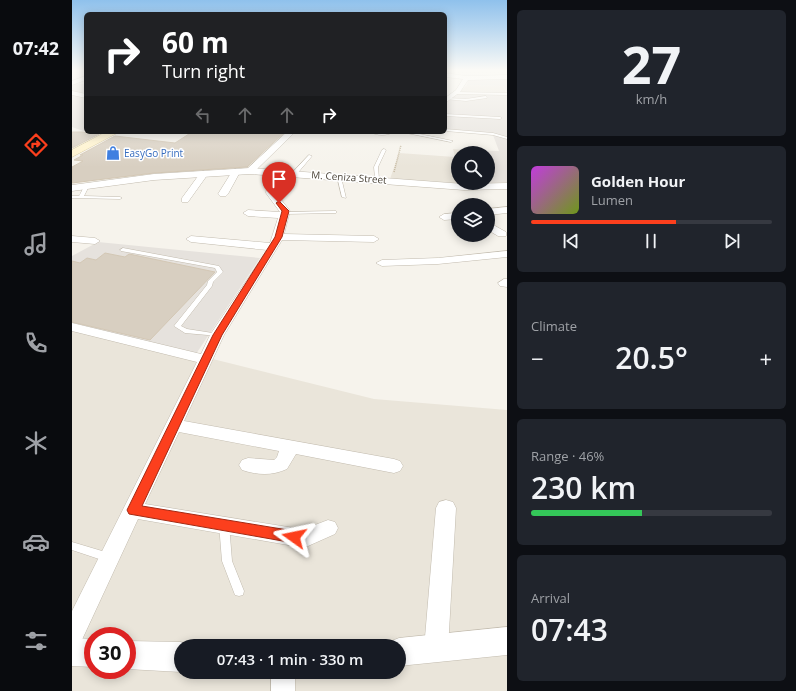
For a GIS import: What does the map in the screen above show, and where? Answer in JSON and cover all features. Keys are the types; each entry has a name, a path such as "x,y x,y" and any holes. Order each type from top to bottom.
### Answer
{"main road":[{"path":"72,154 110,134"}],"street":[{"path":"250,171 289,134"},
{"name":"M. Ceniza Street","path":"72,188 154,177 250,171 464,186 507,186"},
{"path":"222,194 236,172"},
{"path":"273,172 271,193 285,214"},
{"path":"185,200 204,174"},
{"path":"495,211 507,210"},
{"path":"248,213 285,214"},
{"path":"72,636 217,335 276,242 285,214"},
{"path":"444,217 451,216"},
{"path":"495,230 502,234"},
{"path":"72,239 95,242"},
{"path":"191,239 276,242 374,239"},
{"path":"382,264 438,261 507,254"},
{"path":"72,327 205,359"},
{"path":"174,425 394,466"},
{"path":"248,465 269,468 282,464 288,457 288,446"},
{"path":"436,649 446,508"},
{"path":"134,510 294,537 308,536 328,528"},
{"path":"406,651 507,641"},
{"path":"72,652 84,653"},
{"path":"136,655 174,657"},
{"path":"283,679 283,691"}],"lane":[{"path":"447,115 500,118"},
{"path":"447,130 493,134 507,138"},
{"path":"415,134 452,141"},
{"path":"377,179 376,167 384,150"},
{"path":"294,174 310,156"},
{"path":"339,177 344,197"},
{"path":"81,196 87,186"},
{"path":"72,197 120,198"},
{"path":"285,214 334,212"},
{"path":"123,250 217,267 220,272 210,282 210,285 178,326 185,331 217,335"},
{"path":"224,524 227,560 239,591"},
{"path":"72,546 110,557"}],"path":[{"path":"392,180 400,145"}],"shaded area":[{"path":"72,102 84,102 84,131 72,127"},
{"path":"447,102 507,102 507,182 495,183 495,151 499,151 493,135 447,131"},
{"path":"399,153 451,157 451,183 390,179"},
{"path":"98,242 260,258 196,354 72,323 72,256"},
{"path":"72,324 374,399 507,410 507,691 72,691"}],"building":[{"path":"72,132 99,134 72,148"},
{"path":"189,134 283,134 247,167 154,173 72,183 72,167 83,161 74,160 83,155 80,155 115,136 175,143"},
{"path":"105,253 125,257 129,254 215,272 150,340 72,322 72,261 80,263 87,258 96,260"}],"place":[{"name":"EasyGo Print","path":"113,153"}],"route":[{"path":"279,203 285,211 285,215 274,247 217,335 134,510 263,530 294,537"}]}
